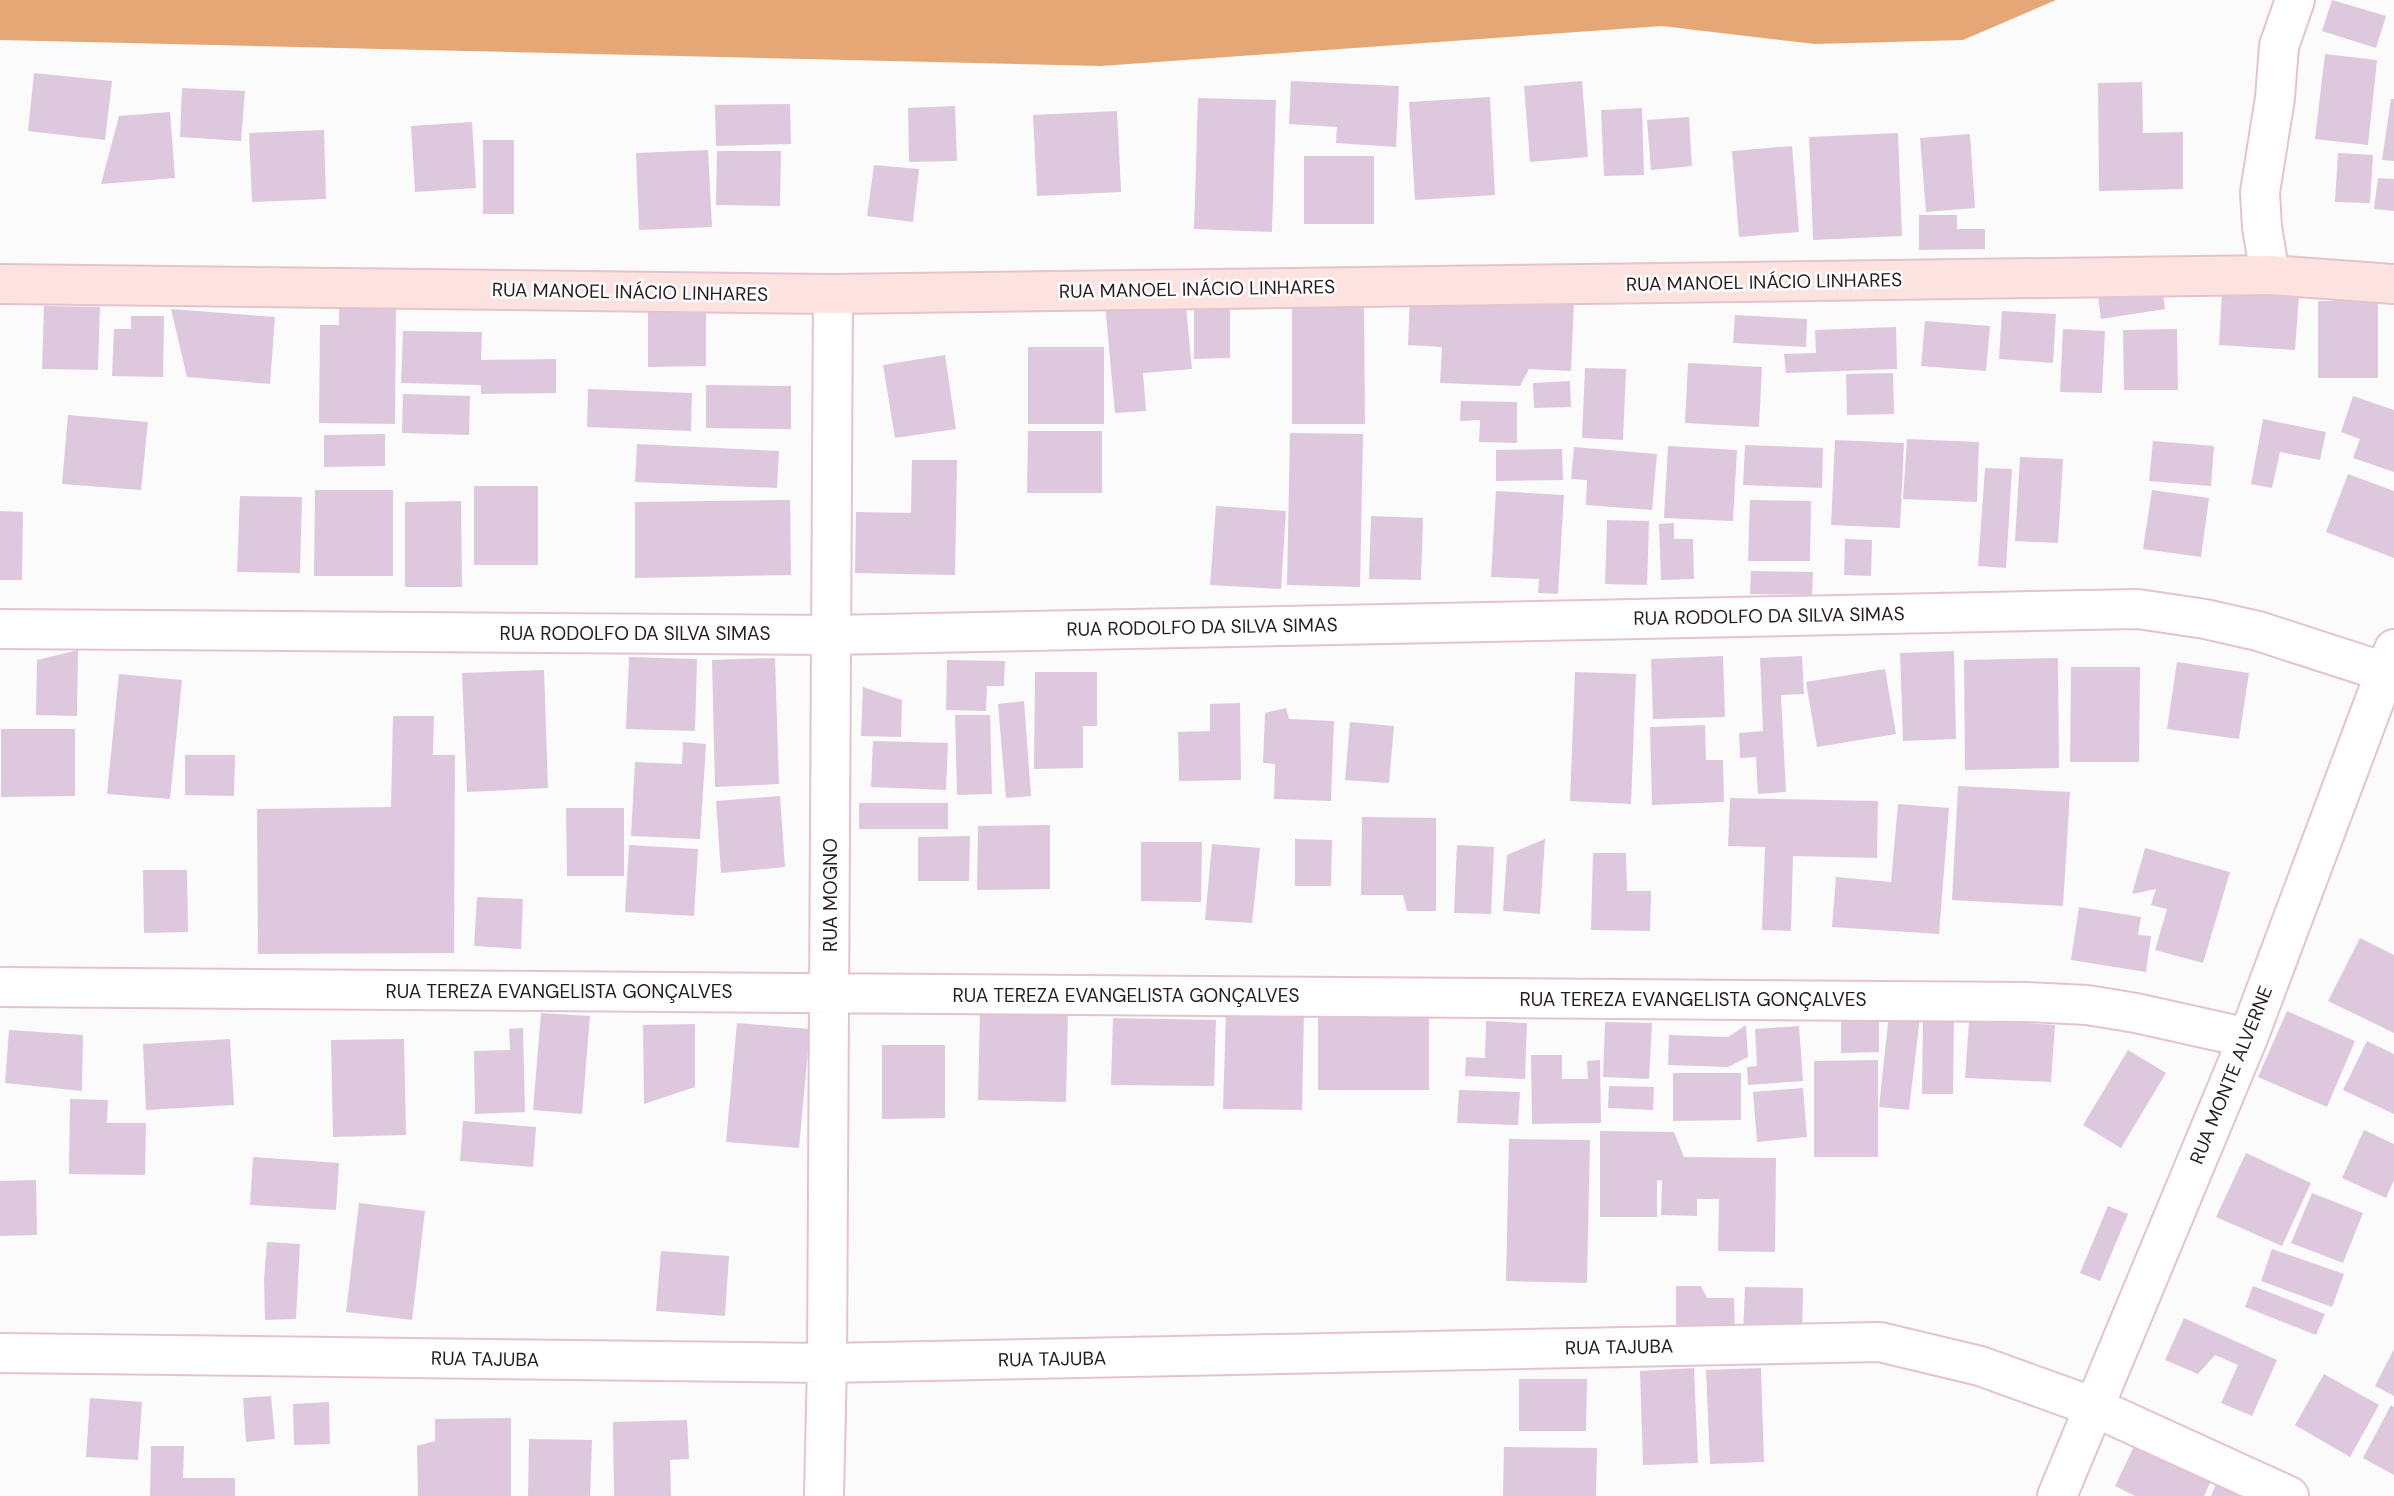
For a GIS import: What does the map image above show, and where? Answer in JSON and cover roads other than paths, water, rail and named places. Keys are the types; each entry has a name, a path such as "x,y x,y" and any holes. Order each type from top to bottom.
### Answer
{"main road":[{"name":"RUA MANOEL INÁCIO LINHARES","path":"0,284 833,294 2270,275 2394,284"}],"street":[{"path":"2270,275 2262,227 2260,192 2275,98 2279,46 2295,0"},
{"name":"RUA MOGNO","path":"824,1496 833,294"},
{"name":"RUA RODOLFO DA SILVA SIMAS","path":"0,629 831,635 2138,609 2204,619 2391,665"},
{"name":"RUA MONTE ALVERNE","path":"2057,1496 2248,1038 2391,665"},
{"name":"RUA TEREZA EVANGELISTA GONÇALVES","path":"0,987 2025,1002 2087,1005 2248,1038"},
{"name":"RUA TAJUBA","path":"0,1353 827,1363 1880,1342 1980,1366 2094,1407 2289,1496"}]}
